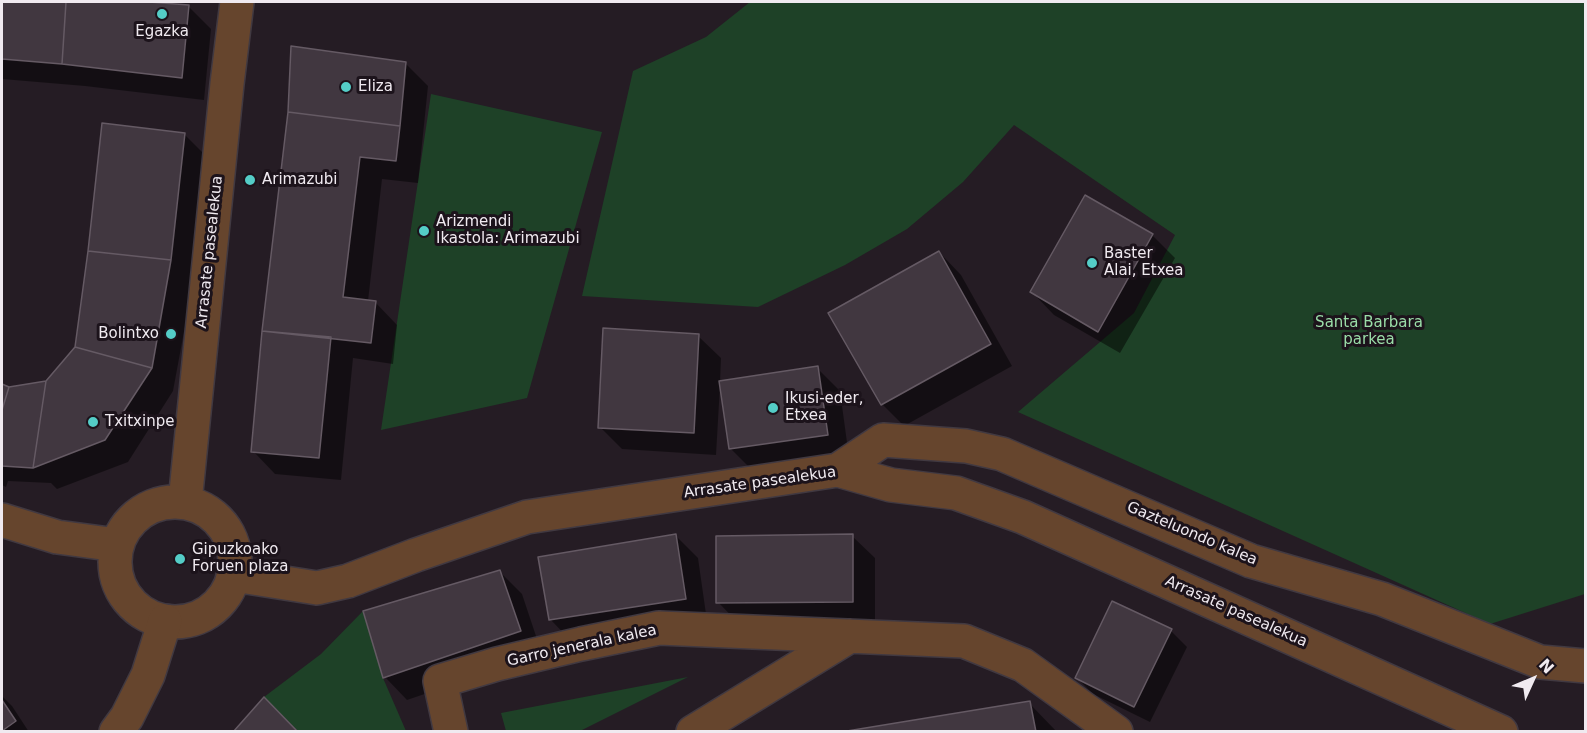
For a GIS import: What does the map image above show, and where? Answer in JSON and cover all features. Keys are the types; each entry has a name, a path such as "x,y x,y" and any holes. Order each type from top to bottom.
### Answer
{"street":[{"name":"Arrasate pasealekua","path":"185,502 237,2"},
{"name":"Gazteluondo kalea","path":"837,470 884,440 966,446 1002,454 1251,561 1382,599 1540,662 1586,666"},
{"name":"Arrasate pasealekua","path":"234,575 317,588 348,581 527,517 837,470 891,485 956,493 1023,517 1501,732"},
{"path":"167,502 185,502 204,508 219,521 230,537 235,556 234,575 227,592 216,606 201,616 183,621 165,621 150,616 135,606 124,594 115,562 117,545 124,530 136,516 150,507 167,502"},
{"path":"2,520 57,537 117,545"},
{"path":"116,732 127,717 148,675 165,621"},
{"name":"Garro jenerala kalea","path":"451,732 440,681 497,664 659,628 964,641 1023,665 1116,732"},
{"path":"693,732 850,636"}],"green space":[{"name":"Santa Barbara parkea","path":"750,2 1585,2 1585,594 1490,624 1018,412 1134,313 1175,235 1014,125 963,182 907,229 845,265 758,307 582,296 633,71 706,37"},
{"path":"431,94 602,132 527,398 381,430"},
{"path":"363,611 383,678 406,731 298,731 264,697 321,654"},
{"path":"688,677 580,731 506,731 501,713"}],"building":[{"path":"2,2 66,2 62,64 2,59"},
{"path":"66,2 149,2 189,5 182,78 62,64"},
{"name":"Eliza","path":"291,46 406,62 400,126 288,112"},
{"path":"288,112 400,126 396,161 360,157 343,297 376,301 371,343 262,331"},
{"path":"102,123 185,133 171,260 88,251"},
{"name":"Baster Alai, Etxea","path":"1085,195 1153,234 1098,332 1030,292"},
{"path":"88,251 171,260 152,368 75,347"},
{"path":"939,251 991,344 881,405 828,313"},
{"path":"603,328 699,334 694,433 598,428"},
{"path":"262,331 331,337 319,458 251,452"},
{"path":"75,347 152,368 105,440 33,468 46,381"},
{"name":"Ikusi-eder, Etxea","path":"818,366 828,435 729,449 719,381"},
{"path":"46,381 33,468 2,466 2,410 9,387"},
{"path":"2,384 9,387 2,410"},
{"path":"676,534 686,599 549,620 538,557"},
{"path":"853,534 853,602 716,603 716,536"},
{"path":"500,570 521,631 383,678 363,611"},
{"path":"1112,601 1172,629 1134,707 1075,678"},
{"path":"264,697 298,732 233,732"},
{"path":"2,700 16,721 2,731"},
{"path":"1030,701 1036,732 841,732"}],"place":[{"name":"Egazka","path":"162,14"},
{"name":"Eliza","path":"346,87"},
{"name":"Arimazubi","path":"250,180"},
{"name":"Arizmendi Ikastola: Arimazubi","path":"424,231"},
{"name":"Baster Alai, Etxea","path":"1092,263"},
{"name":"Bolintxo","path":"171,334"},
{"name":"Ikusi-eder, Etxea","path":"773,408"},
{"name":"Txitxinpe","path":"93,422"},
{"name":"Gipuzkoako Foruen plaza","path":"180,559"}]}
